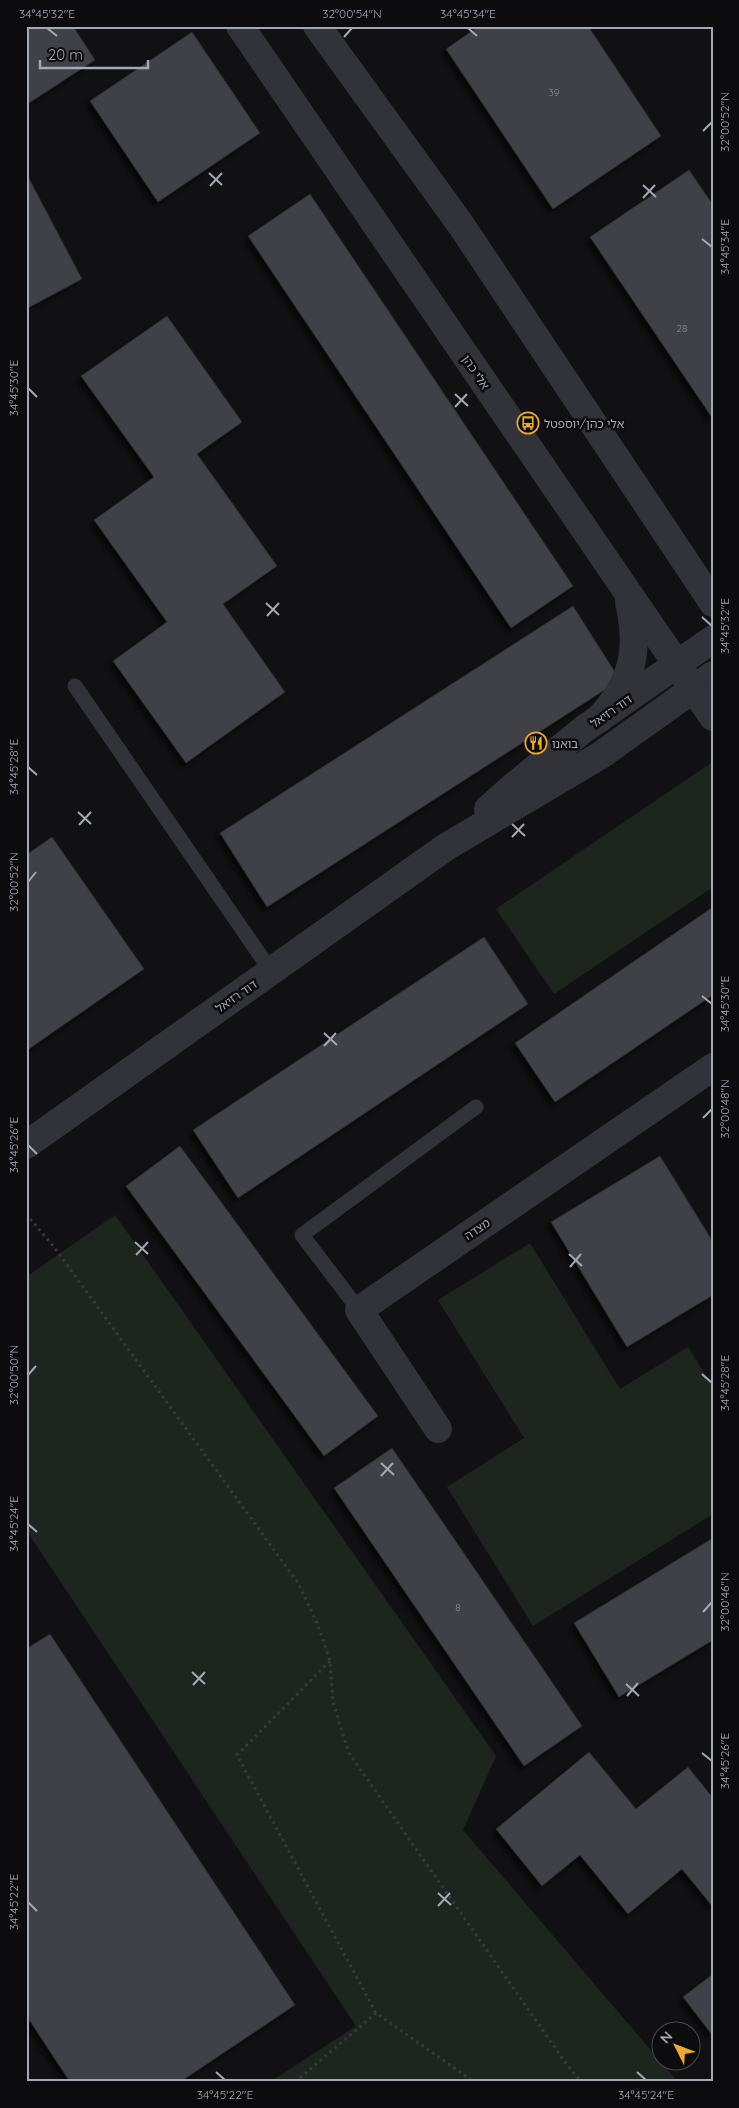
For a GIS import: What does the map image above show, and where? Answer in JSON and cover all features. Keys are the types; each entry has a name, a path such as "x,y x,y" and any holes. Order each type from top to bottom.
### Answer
{"street":[{"name":"אלי כהן","path":"240,26 676,665 703,682 713,717"},
{"path":"317,26 461,224 713,603"},
{"path":"599,719 612,705 622,688 633,656 634,627 627,593"},
{"name":"דוד רזיאל","path":"446,847 515,785 599,719 713,639"},
{"name":"דוד רזיאל","path":"26,1145 446,847 601,755 703,682"},
{"name":"מצדה","path":"360,1310 713,1067"},
{"path":"360,1310 438,1429"}],"lane":[{"path":"75,686 271,971"},
{"path":"360,1310 302,1235 476,1107"}],"path":[{"path":"26,1214 54,1247 298,1582 318,1623 330,1660 333,1702 349,1753 567,2065 582,2082"},
{"path":"330,1660 237,1755 376,2013 474,2082"},
{"path":"295,2082 376,2013"}],"shaded area":[{"path":"711,763 713,765 713,887 554,994 496,909"},
{"path":"115,1215 496,1756 463,1830 652,2052 652,2070 668,2070 678,2082 270,2082 356,2026 26,1530 26,1277"},
{"path":"530,1243 620,1389 688,1347 713,1387 713,1514 533,1626 447,1487 524,1438 438,1300"}],"building":[{"path":"26,26 73,26 95,60 26,105"},
{"path":"479,26 588,26 661,136 553,209 446,49"},
{"path":"192,32 260,133 158,202 90,101"},
{"path":"689,170 713,205 713,419 590,237"},
{"path":"26,173 82,279 26,309"},
{"path":"310,194 573,586 511,628 248,236"},
{"path":"167,316 242,422 197,454 277,566 223,604 285,692 186,763 113,661 167,622 94,520 154,477 81,376"},
{"path":"573,606 620,680 267,907 220,833"},
{"path":"52,837 144,969 26,1051 26,855"},
{"path":"713,907 713,995 555,1102 515,1043"},
{"path":"484,937 528,1004 238,1198 193,1130"},
{"path":"180,1146 378,1416 324,1456 126,1186"},
{"path":"660,1156 713,1242 713,1295 627,1347 551,1222"},
{"path":"392,1448 582,1726 524,1766 334,1488"},
{"path":"713,1538 713,1640 619,1697 574,1623"},
{"path":"50,1634 295,2005 180,2082 70,2082 26,2015 26,1649"},
{"path":"589,1752 636,1809 688,1767 713,1798 713,1907 682,1869 628,1914 580,1855 542,1886 496,1829"},
{"path":"713,1974 713,2036 702,2020 683,1997"}],"place":[{"name":"אלי כהן/יוספטל","path":"528,423"},
{"name":"בואנו","path":"536,743"}]}
